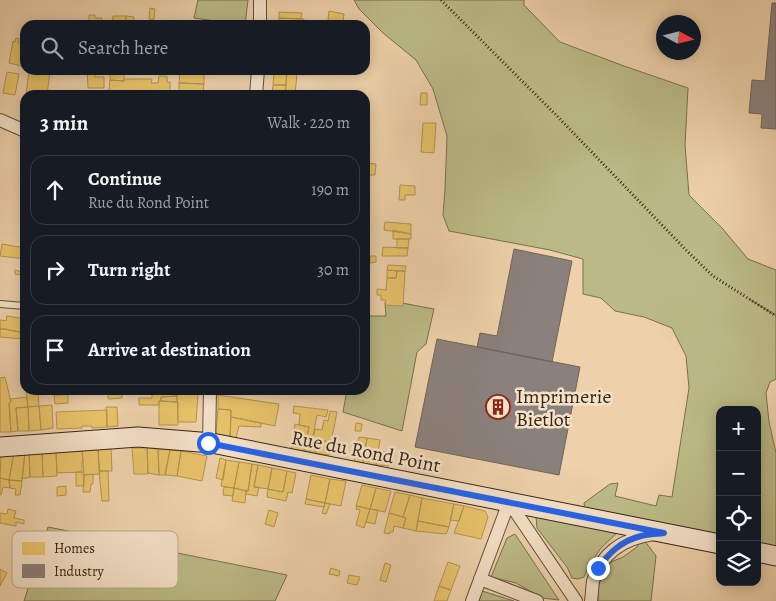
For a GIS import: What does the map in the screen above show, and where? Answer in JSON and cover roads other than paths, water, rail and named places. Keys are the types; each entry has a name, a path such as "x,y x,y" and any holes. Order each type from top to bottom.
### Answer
{"street":[{"path":"260,0 260,20"},
{"path":"256,90 258,75"},
{"path":"0,120 20,129"},
{"path":"208,443 210,395"},
{"name":"Rue du Rond Point","path":"0,447 138,437 208,443 716,543"},
{"path":"472,601 509,502"},
{"path":"509,502 576,601"},
{"path":"591,601 593,584 598,568 608,554 623,542 641,536 664,533"},
{"path":"761,553 776,556"},
{"path":"480,579 537,601"}],"lane":[{"path":"0,304 20,306"}],"place":[{"name":"Imprimerie Bietlot","path":"498,407"}]}
